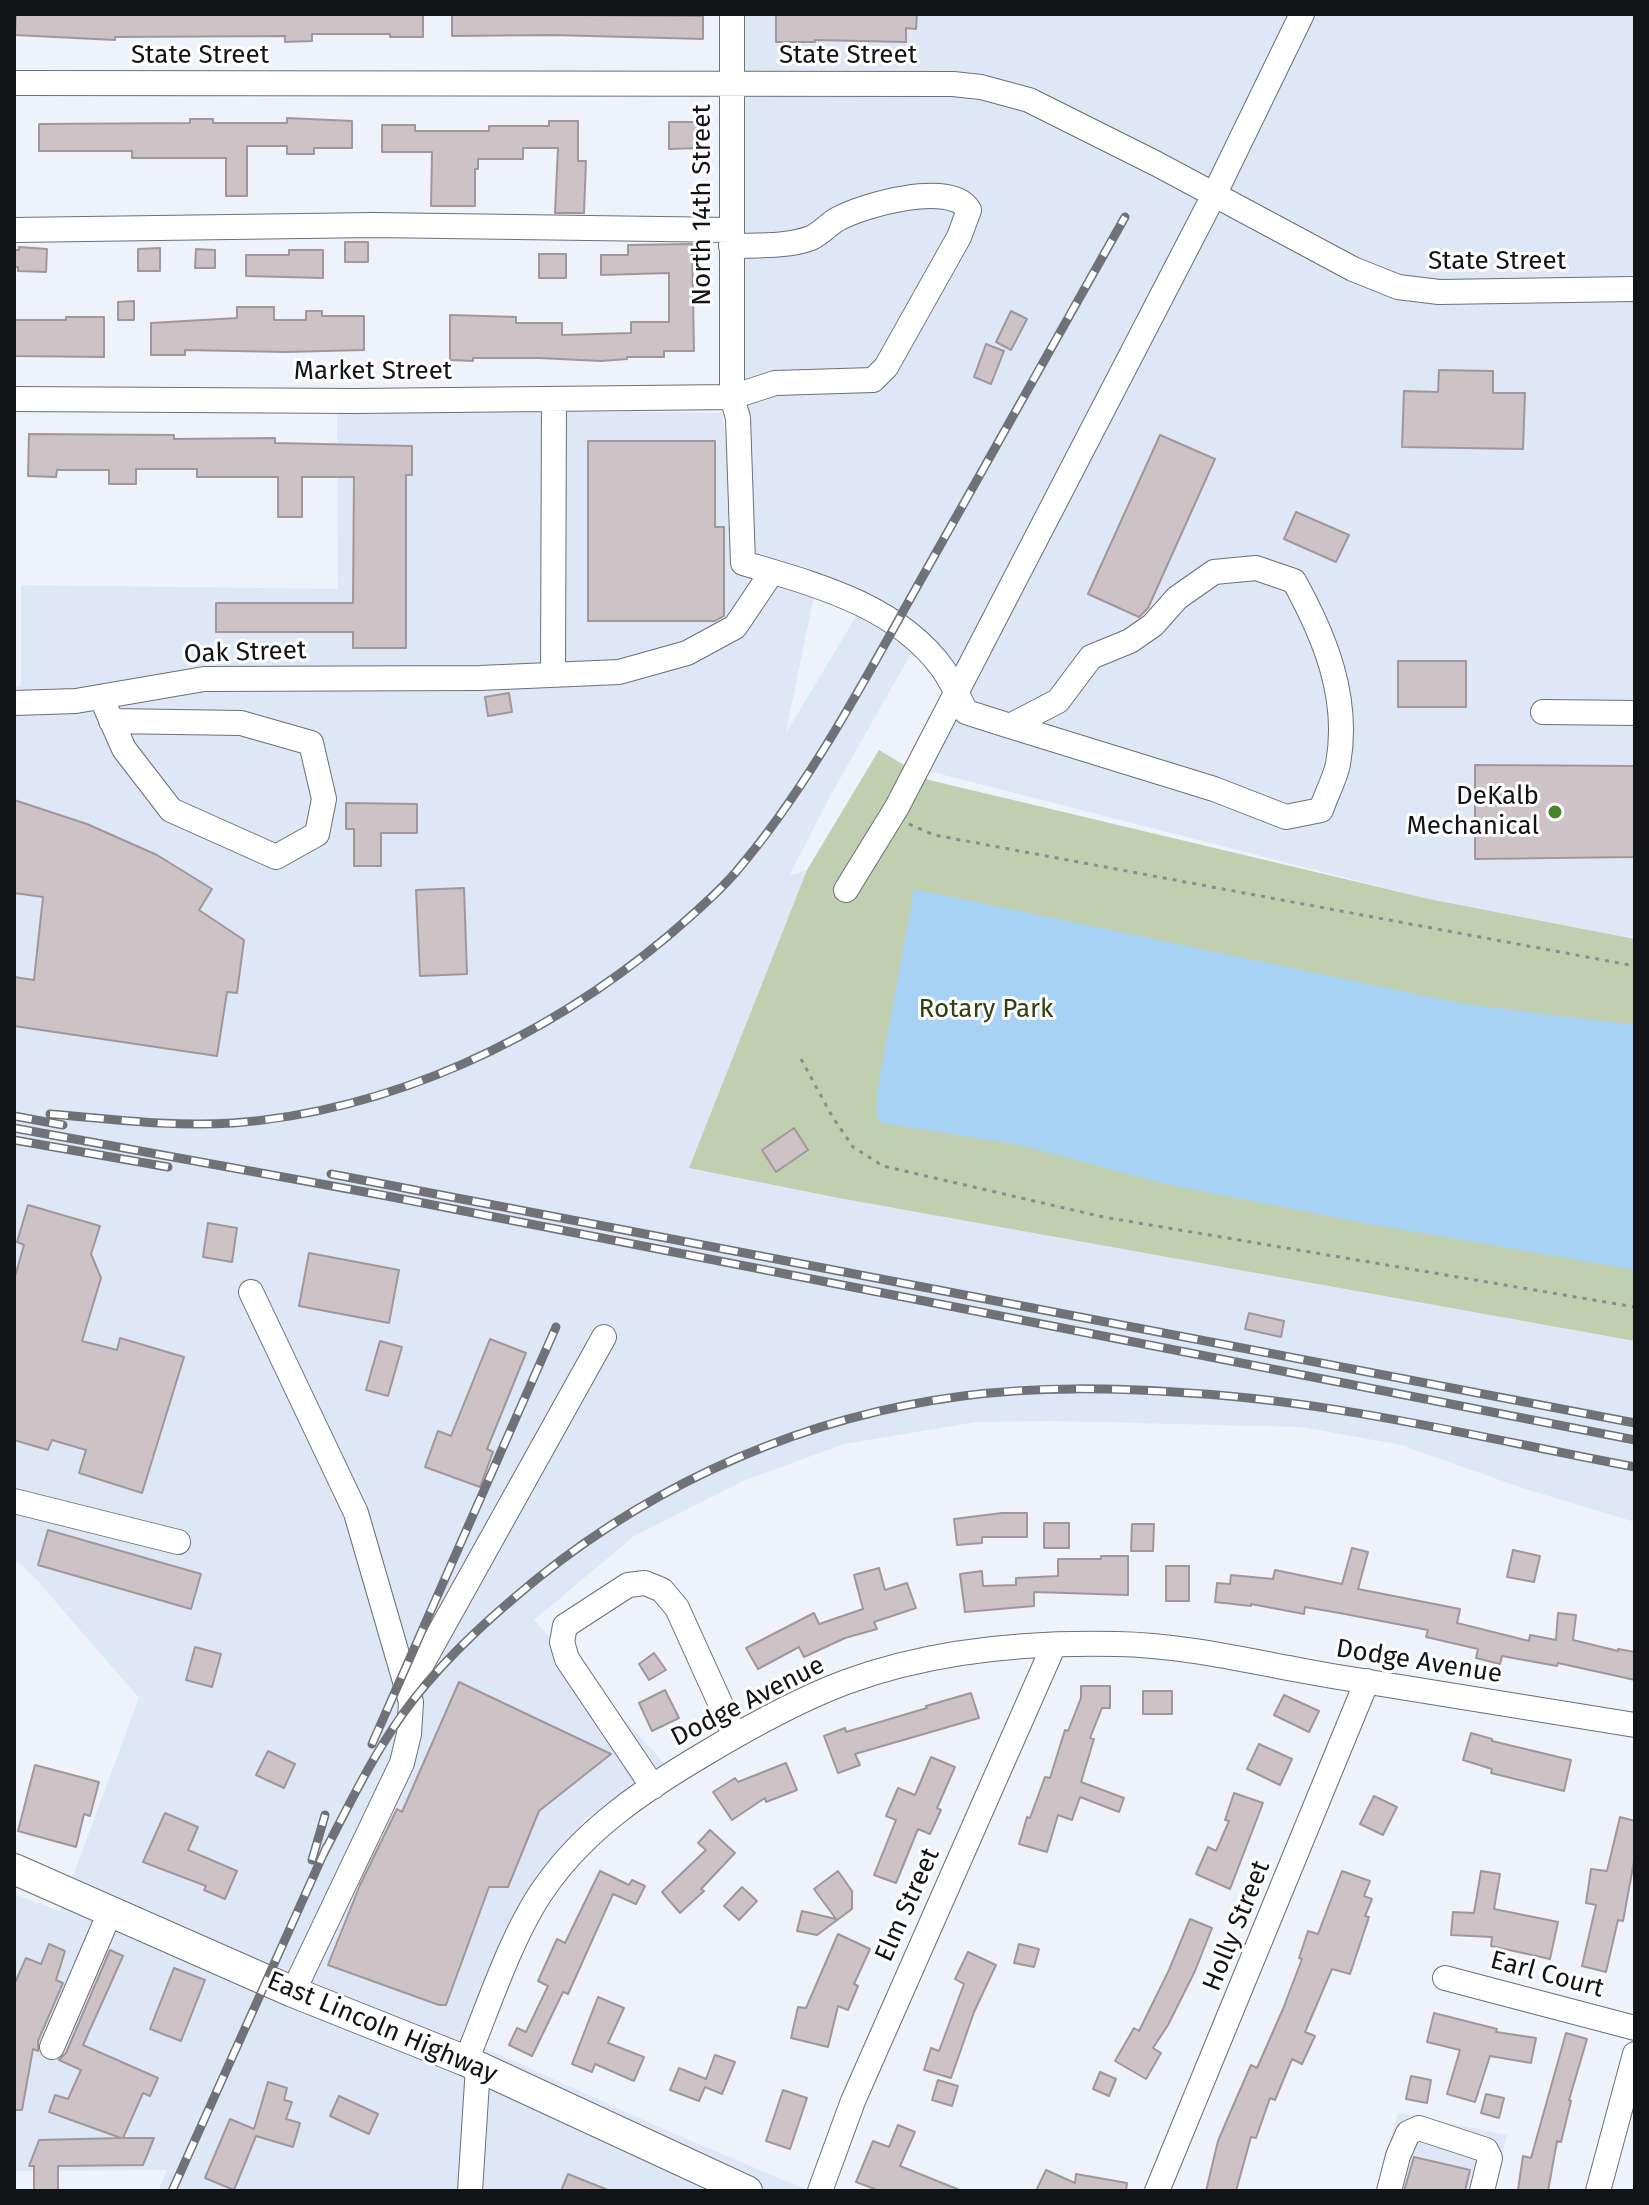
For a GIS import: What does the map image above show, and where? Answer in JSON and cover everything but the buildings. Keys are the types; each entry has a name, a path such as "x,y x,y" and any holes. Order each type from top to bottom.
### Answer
{"main road":[{"name":"East Lincoln Highway","path":"14,1869 293,1992 472,2064 747,2191"}],"street":[{"name":"North 14th Street","path":"732,14 732,397 738,418 743,563 772,572"},
{"path":"846,890 891,816 956,692 1214,195 1302,14"},
{"name":"State Street","path":"14,83 953,84 1009,93 1053,112 1353,269 1410,291 1635,289"},
{"name":"Market Street","path":"14,399 356,401 732,397 775,383 873,380 886,367 959,237 969,210 965,203 943,195 879,202 838,219 812,237 775,244 731,238"},
{"path":"14,230 374,225 731,238"},
{"path":"553,675 554,399"},
{"path":"772,572 830,589 896,624 942,668 966,712 1010,726 1214,789 1286,817 1321,810 1338,765 1340,705 1330,659 1317,622 1294,581 1256,568 1214,572 1177,598 1153,625 1130,641 1091,657 1058,701 1010,726"},
{"name":"Oak Street","path":"14,703 76,701 204,679 480,678 619,672 687,653 735,627 772,572"},
{"path":"101,697 111,721 124,749 171,810 276,857 317,834 324,799 311,743 241,723 111,721"},
{"path":"1543,712 1635,713"},
{"path":"251,1292 356,1513 411,1702 409,1734 402,1763 293,1992"},
{"path":"408,1689 604,1337"},
{"path":"14,1501 178,1542"},
{"path":"653,1787 567,1659 562,1642 565,1626 628,1585 645,1583 662,1590 677,1608 735,1736"},
{"name":"Dodge Avenue","path":"470,2191 472,2064 529,1912 543,1889 580,1843 624,1806 735,1736 846,1682 901,1666 984,1650 1117,1644 1159,1647 1635,1725"},
{"name":"Elm Street","path":"820,2191 853,2101 1054,1645"},
{"name":"Holly Street","path":"1157,2191 1367,1681"},
{"path":"52,2047 111,1910"},
{"name":"Earl Court","path":"1445,1978 1635,2028"},
{"path":"1598,2191 1635,2054"},
{"path":"1389,2191 1408,2133 1419,2128 1486,2150 1490,2158 1482,2191"}],"path":[{"path":"891,816 934,835 1635,966"},
{"path":"801,1059 853,1147 883,1166 1103,1217 1635,1307"}],"shaded area":[{"path":"732,14 1635,14 1635,939 1429,899 917,768 956,692 917,643 789,876 807,870 689,1168 1635,1340 1635,1522 1522,1488 1401,1445 1302,1427 976,1422 844,1444 743,1481 634,1536 534,1620 666,1765 584,1820 524,1904 461,2037 809,2191 158,2191 167,2170 14,2171 14,1894 60,1911 139,1698 36,1579 14,1558 14,687 21,686 21,585 338,589 337,409 722,413 741,547","holes":["816,586 861,608 786,733"]},
{"path":"1398,2113 1507,2135 1493,2191 1376,2191"}],"green space":[{"name":"Rotary Park","path":"879,750 929,780 1429,899 1635,939 1635,1341 839,1198 689,1168 807,870"}],"water":[{"path":"914,889 1464,1004 1635,1025 1635,1270 1364,1223 1165,1184 1020,1145 881,1123 877,1115 877,1094"}],"railway":[{"path":"50,1114 210,1124 292,1116 351,1103 408,1085 519,1037 571,1007 668,936 735,873 811,770 1125,217"},
{"path":"14,1116 63,1125"},
{"path":"14,1128 387,1196 1635,1440"},
{"path":"14,1140 168,1167"},
{"path":"331,1174 1635,1423"},
{"path":"372,1744 556,1327"},
{"path":"323,1855 376,1755 414,1699 473,1635 538,1578 634,1511 685,1483 738,1458 848,1419 963,1396 1019,1391 1104,1389 1189,1393 1357,1413 1635,1467"},
{"path":"312,1860 325,1815"},
{"path":"172,2191 327,1846"}],"place":[{"name":"DeKalb Mechanical","path":"1555,812"}]}
